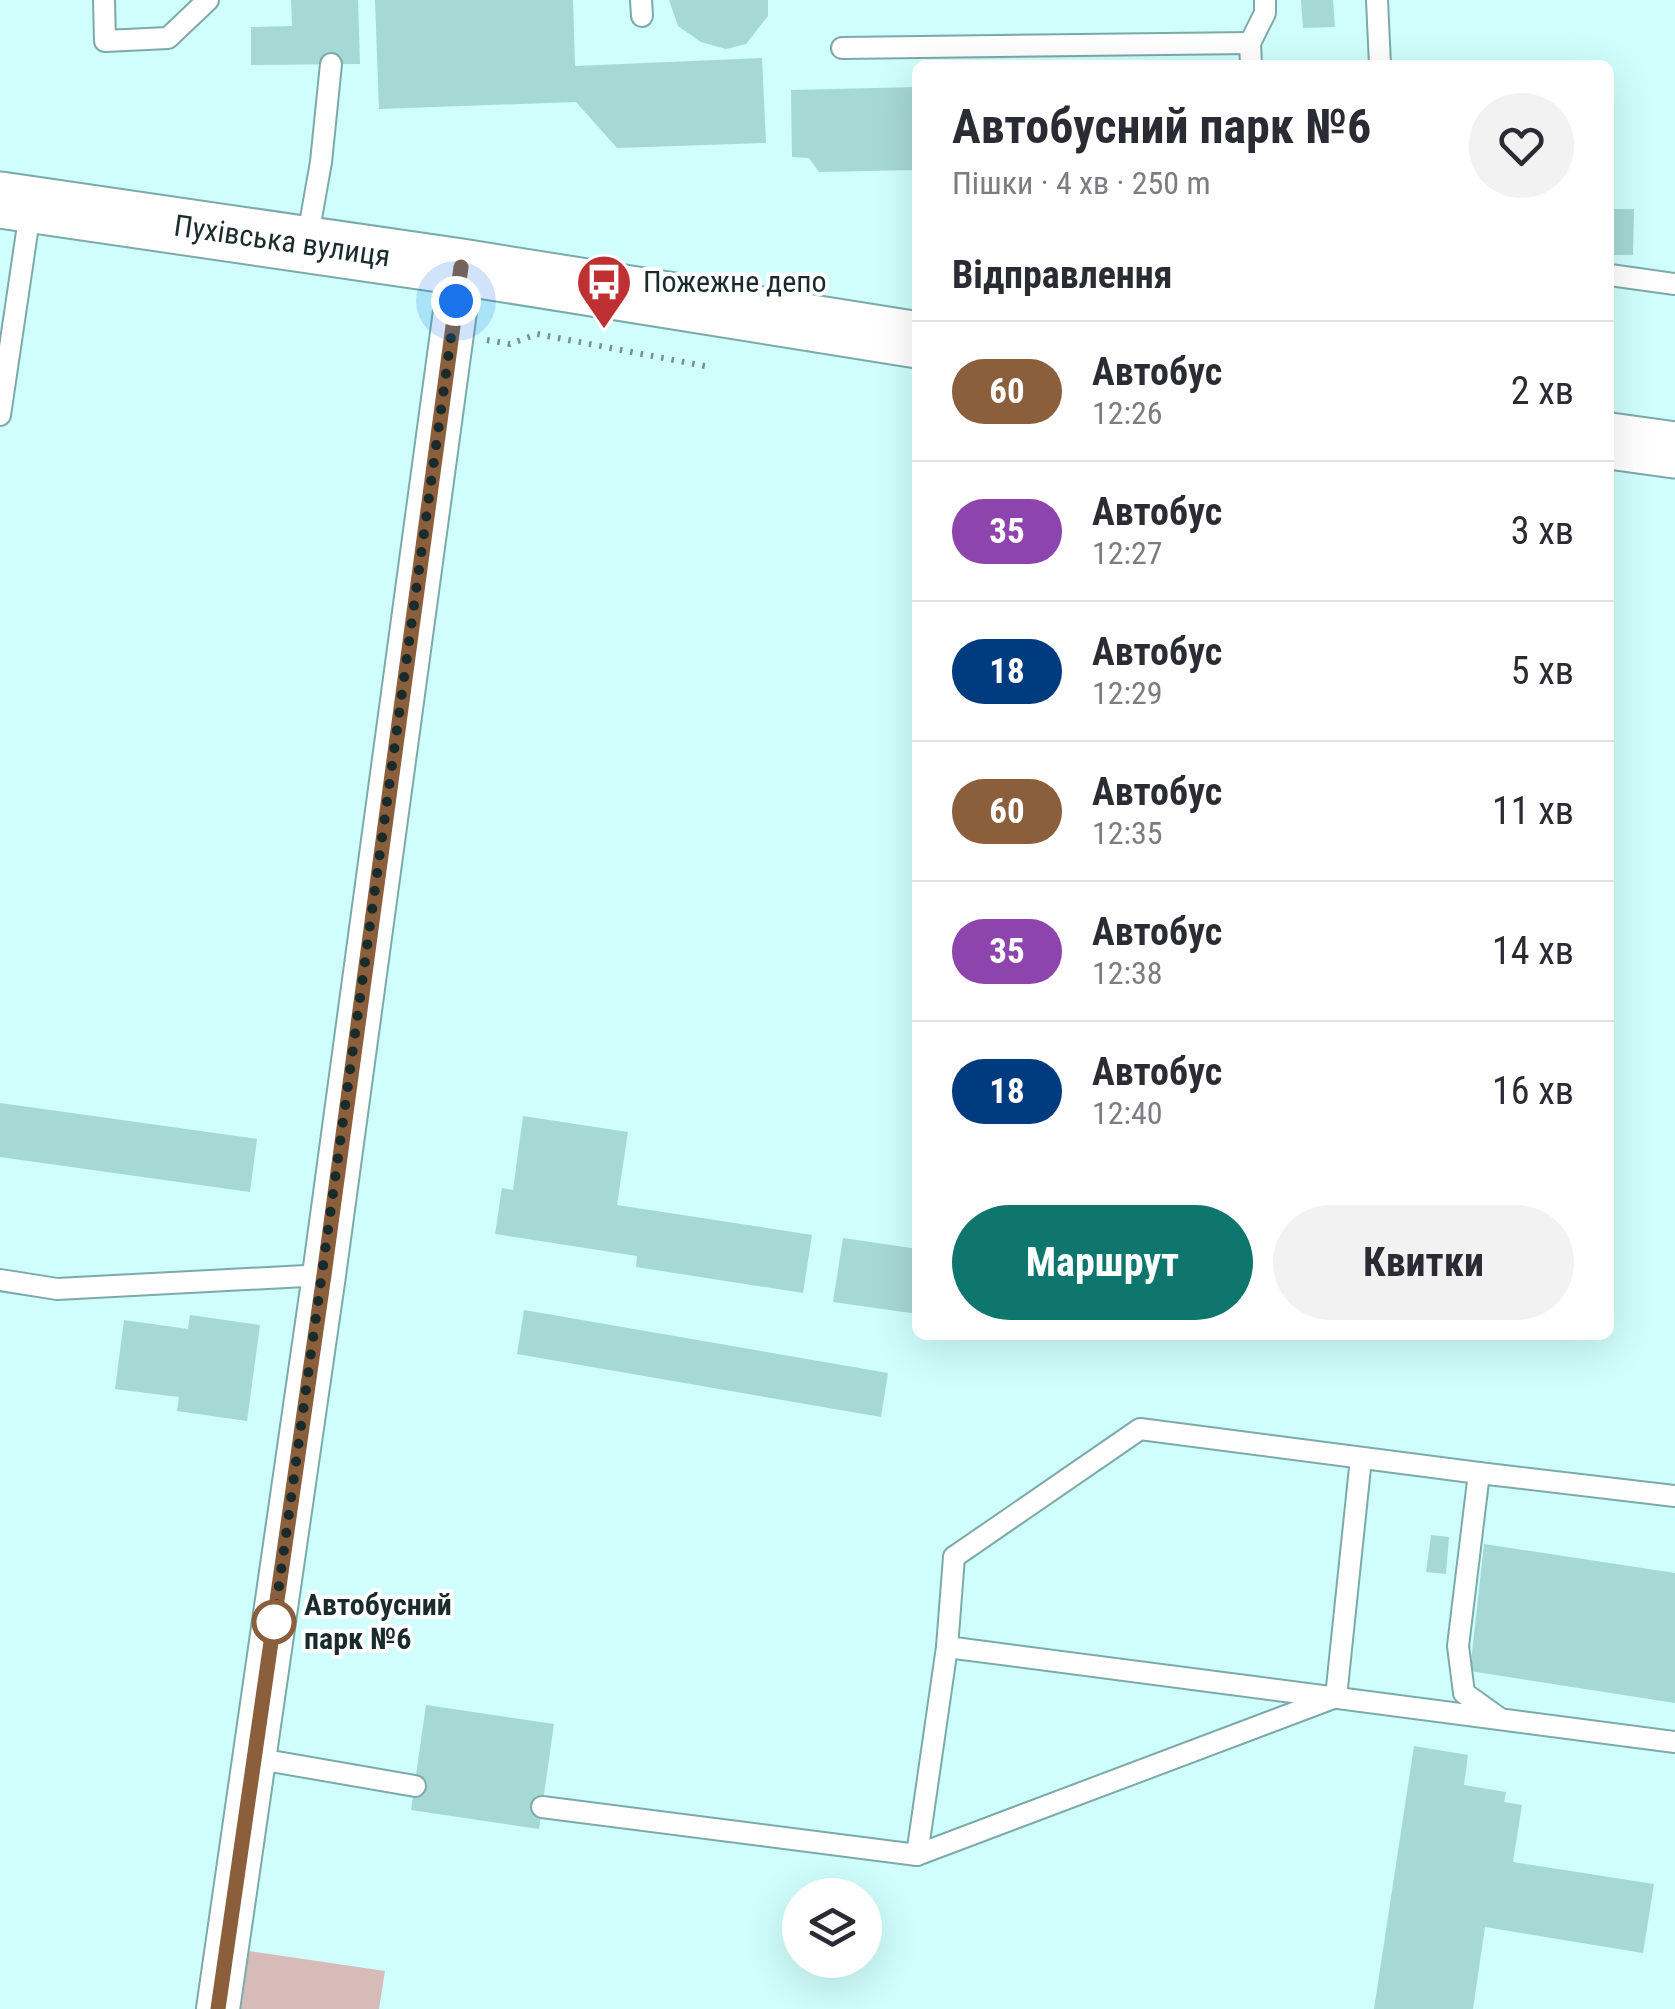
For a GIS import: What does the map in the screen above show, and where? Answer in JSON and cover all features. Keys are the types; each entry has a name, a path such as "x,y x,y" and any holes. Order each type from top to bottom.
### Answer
{"street":[{"name":"Пухівська вулиця","path":"15,202 461,267 912,339"},
{"path":"218,2009 324,1275 461,267"},
{"path":"1614,441 1675,450"}],"lane":[{"path":"104,0 106,41 168,38 208,0"},
{"path":"1251,60 1250,43 1266,13 1265,0"},
{"path":"1377,0 1380,60"},
{"path":"842,48 1250,43"},
{"path":"306,245 321,162 332,64"},
{"path":"0,415 15,202"},
{"path":"1614,276 1675,284"},
{"path":"0,1280 57,1289 324,1275"},
{"path":"918,1855 954,1557 1140,1429 1675,1496"},
{"path":"1336,1697 1360,1458"},
{"path":"1478,1473 1458,1646 1464,1692 1499,1718"},
{"path":"946,1647 1675,1742"},
{"path":"542,1807 918,1855 1336,1697"},
{"path":"254,1758 415,1786"}],"path":[{"path":"451,335 510,344 537,334 705,366"}],"shaded area":[{"path":"249,1951 385,1971 379,2009 241,2009"}],"building":[{"path":"291,0 358,0 360,64 251,65 251,27 292,26"},
{"path":"375,0 573,0 575,66 762,58 766,143 617,148 576,102 379,109"},
{"path":"669,0 768,0 768,16 746,44 726,49 701,42 678,26"},
{"path":"1301,0 1333,0 1335,27 1303,28"},
{"path":"912,87 912,170 819,172 809,158 792,157 791,90"},
{"path":"1614,209 1634,209 1633,255 1614,255"},
{"path":"0,1103 257,1139 250,1192 0,1157"},
{"path":"523,1116 628,1132 617,1205 812,1235 803,1293 636,1267 637,1256 495,1234 502,1188 513,1190"},
{"path":"843,1238 912,1248 912,1313 833,1302"},
{"path":"524,1310 888,1373 881,1417 517,1354"},
{"path":"190,1315 260,1325 247,1421 177,1411 179,1397 115,1389 124,1320 188,1329"},
{"path":"1431,1535 1449,1537 1446,1574 1426,1572"},
{"path":"1484,1544 1675,1573 1675,1703 1470,1671"},
{"path":"426,1705 554,1724 539,1829 411,1810"},
{"path":"1414,1746 1468,1755 1464,1785 1506,1792 1504,1802 1522,1805 1513,1862 1654,1884 1643,1953 1485,1927 1473,2009 1374,2009"}],"bus line":[{"name":"60","path":"218,2009 324,1275 461,267"}],"place":[{"name":"Пожежне депо","path":"604,331"},
{"name":"Автобусний парк №6","path":"274,1622"}],"route":[{"path":"274,1622 456,301"}]}
